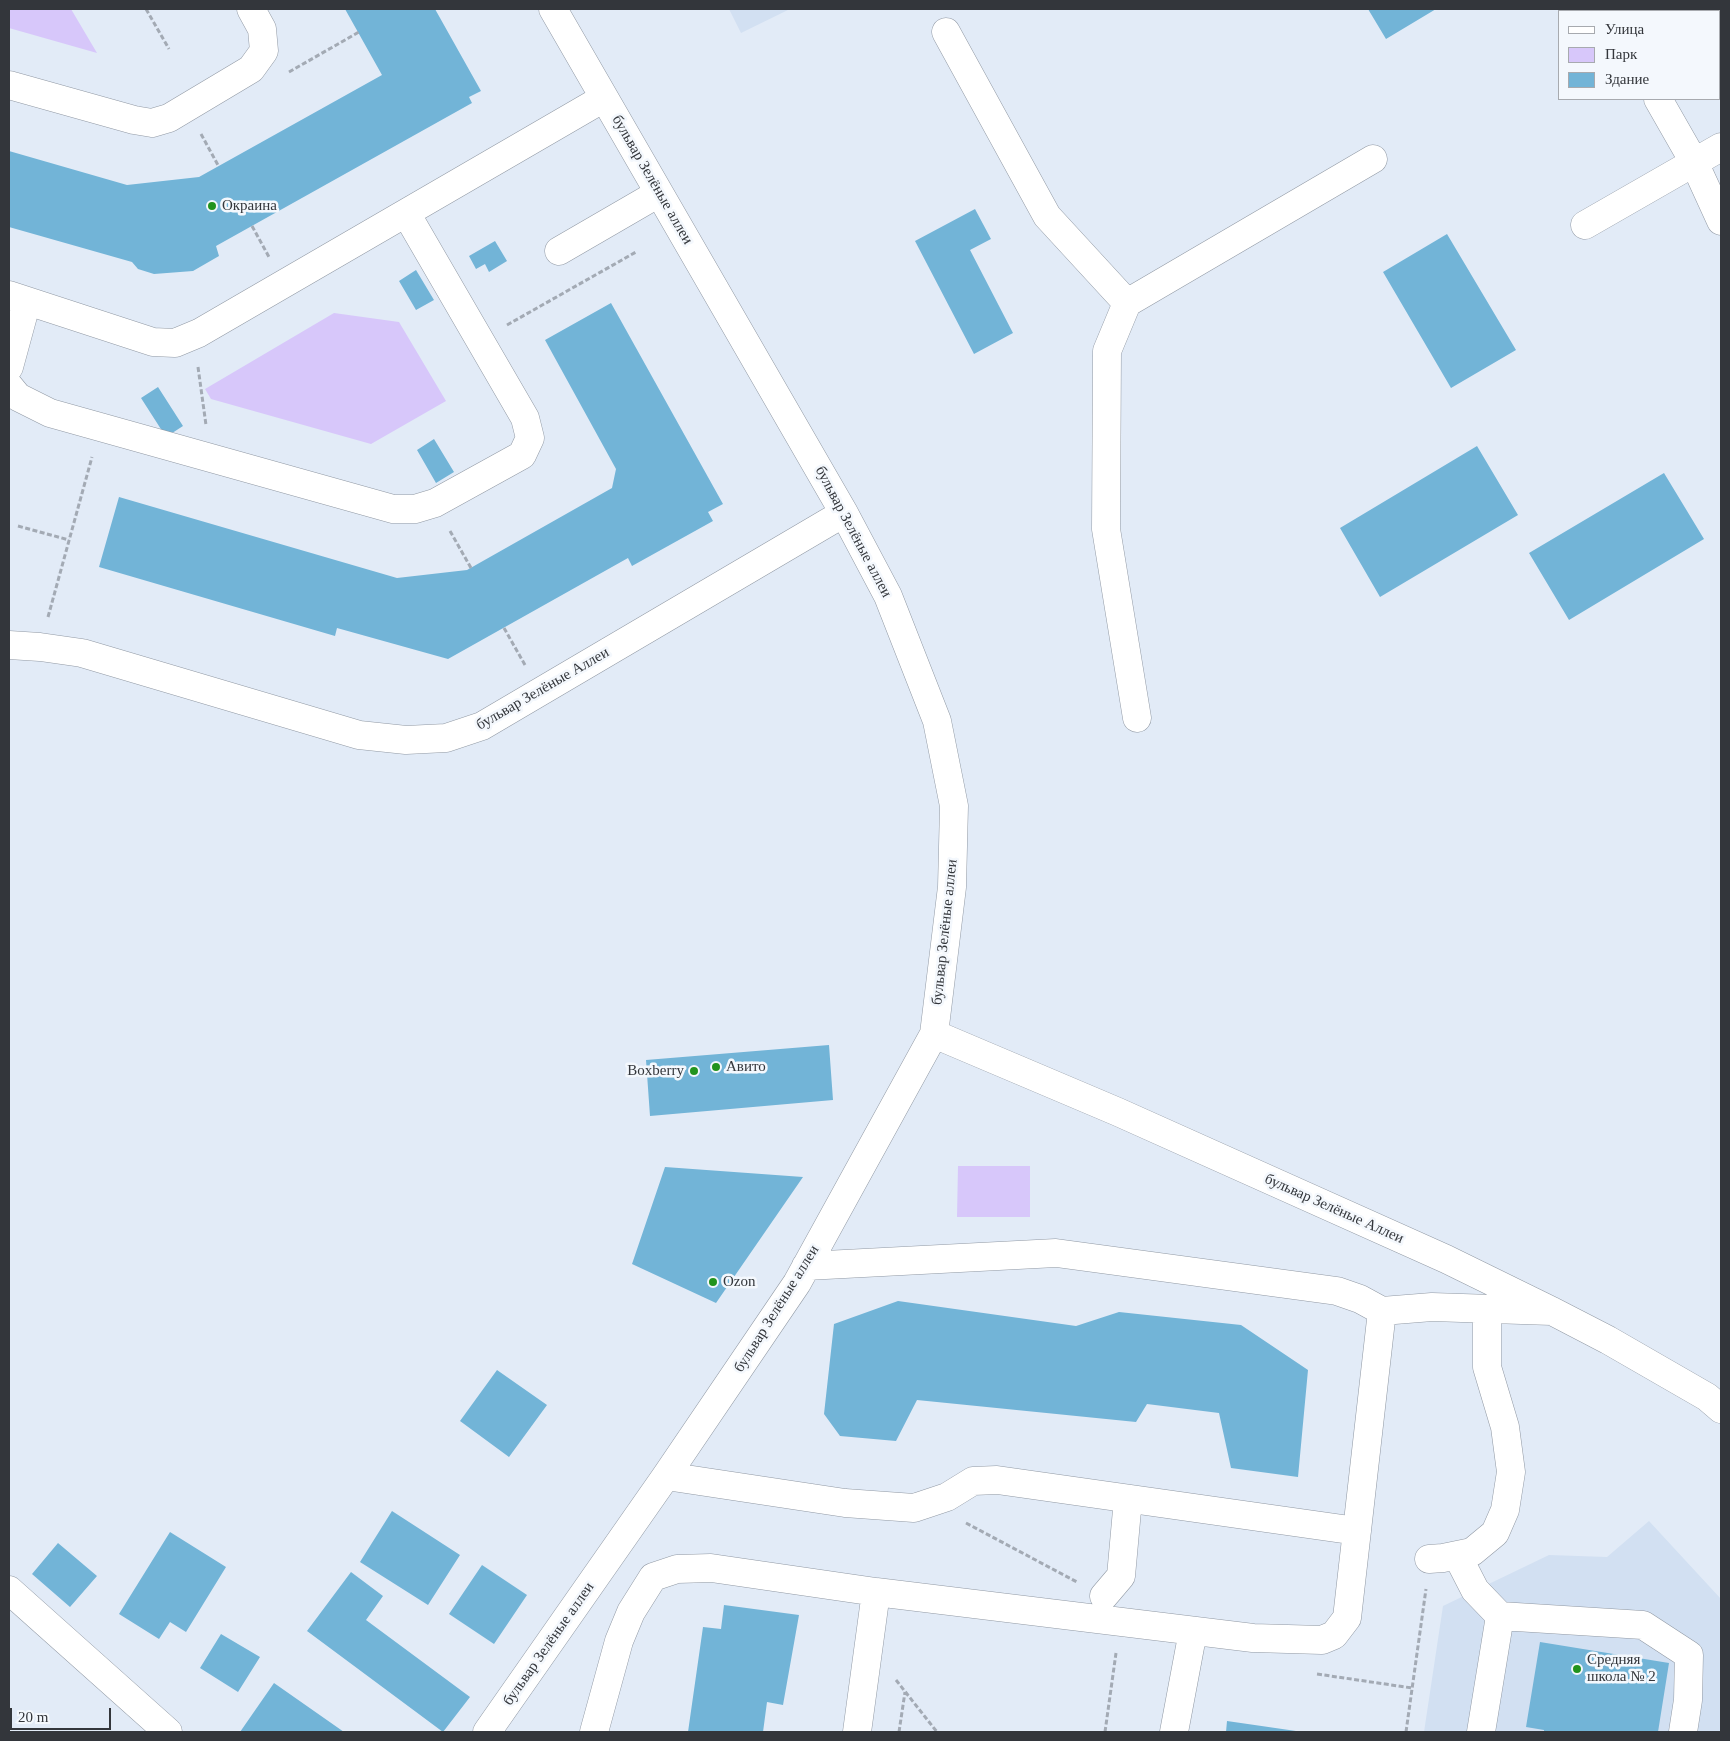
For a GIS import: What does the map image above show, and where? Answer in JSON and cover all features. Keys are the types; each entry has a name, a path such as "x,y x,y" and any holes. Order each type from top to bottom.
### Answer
{"street":[{"path":"9,85 134,120 152,123 169,118 251,69 264,52 262,29 252,9"},
{"name":"бульвар Зелёные аллеи","path":"488,1732 666,1476 797,1283 934,1034 952,887 954,806 937,721 888,596 844,513 553,9"},
{"path":"946,32 1047,216 1127,303"},
{"path":"9,368 18,298 153,342 175,343 194,335 604,98"},
{"path":"1659,100 1694,162 1721,221"},
{"path":"1585,225 1721,147"},
{"path":"1137,718 1106,528 1107,351 1127,303 1373,159"},
{"path":"559,251 660,193"},
{"path":"9,386 18,396 50,413 393,509 415,509 434,503 522,455 530,438 525,418 406,213"},
{"name":"бульвар Зелёные Аллеи","path":"9,644 82,653 359,735 406,740 446,738 482,726 844,513"},
{"name":"бульвар Зелёные Аллеи","path":"934,1034 1136,1120 1446,1259 1552,1310 1707,1397 1721,1409"},
{"path":"806,1266 1056,1252 1337,1290 1382,1310 1432,1307 1552,1310"},
{"path":"1429,1559 1472,1552 1495,1532 1505,1510 1511,1472 1505,1427 1487,1367 1487,1309"},
{"path":"594,1732 619,1641 631,1612 653,1577 677,1569 711,1568 876,1592 1253,1638 1311,1641 1322,1640 1334,1635 1347,1618 1382,1310"},
{"path":"666,1476 845,1503 914,1508 947,1497 973,1481 989,1481 1357,1531"},
{"path":"1104,1596 1121,1576 1128,1499"},
{"path":"1456,1555 1475,1590 1500,1616 1643,1625 1689,1655 1688,1700 1683,1732"},
{"path":"9,1590 168,1732"},
{"path":"857,1732 876,1592"},
{"path":"1481,1732 1500,1616"},
{"path":"1174,1732 1194,1631"}],"path":[{"path":"146,9 169,49"},
{"path":"480,341 636,252"},
{"path":"194,335 210,458"},
{"path":"40,647 100,427"},
{"path":"434,503 471,568"},
{"path":"18,526 69,540"},
{"path":"504,628 540,692"},
{"path":"929,1503 1104,1596"},
{"path":"1406,1732 1424,1610 1429,1559"},
{"path":"868,1661 886,1666 937,1732"},
{"path":"1310,1672 1412,1688"},
{"path":"899,1732 905,1691"}],"shaded area":[{"path":"729,9 790,9 741,33"},
{"name":"Средняя школа № 2","path":"1649,1521 1721,1599 1721,1732 1424,1732 1443,1606 1549,1555 1607,1557"}],"green space":[{"path":"9,9 71,9 97,53 9,28"},
{"path":"334,313 399,322 446,401 371,444 211,399 205,389"},
{"path":"958,1166 1030,1166 1030,1217 957,1217"}],"building":[{"path":"345,9 435,9 481,91 469,97 472,103 216,246 219,256 193,271 154,274 138,269 132,262 9,227 9,151 127,185 199,177 382,75"},
{"path":"1368,9 1436,9 1386,39"},
{"path":"1636,9 1708,10 1637,10"},
{"path":"1720,30 1721,32 1720,82"},
{"path":"975,209 991,239 970,250 1013,333 974,354 915,241"},
{"path":"1447,234 1516,350 1451,388 1383,272"},
{"path":"495,241 507,261 489,272 485,264 476,269 469,256"},
{"path":"416,270 434,300 416,310 399,281"},
{"path":"611,303 723,504 708,512 713,521 632,566 628,558 448,659 337,628 335,636 99,567 119,497 397,578 467,570 612,488 616,469 545,340"},
{"path":"158,387 183,426 166,437 141,398"},
{"path":"434,439 454,472 436,483 417,450"},
{"path":"1477,446 1518,515 1380,597 1340,528"},
{"path":"1664,473 1704,539 1569,620 1529,553"},
{"path":"829,1045 833,1100 650,1116 646,1060"},
{"path":"665,1167 803,1177 716,1303 632,1264"},
{"path":"898,1301 1076,1326 1119,1312 1241,1325 1308,1370 1298,1477 1231,1468 1219,1413 1147,1404 1136,1422 917,1400 896,1441 840,1436 824,1414 834,1324"},
{"path":"497,1370 547,1405 509,1457 460,1421"},
{"path":"392,1511 460,1555 428,1605 360,1562"},
{"path":"170,1532 226,1567 186,1632 170,1622 159,1639 119,1614"},
{"path":"58,1543 97,1576 70,1607 32,1574"},
{"path":"482,1565 527,1595 494,1644 449,1614"},
{"path":"351,1572 383,1596 366,1620 470,1697 443,1732 307,1631"},
{"path":"724,1605 799,1615 783,1705 767,1702 763,1732 688,1732 703,1627 721,1629"},
{"path":"221,1634 260,1657 238,1692 200,1668"},
{"path":"1540,1642 1669,1663 1658,1732 1544,1732 1544,1730 1526,1727"},
{"path":"274,1683 344,1732 240,1732"},
{"path":"1227,1721 1296,1731 1296,1732 1226,1732"}],"place":[{"name":"Окраина","path":"212,206"},
{"name":"Авито","path":"716,1067"},
{"name":"Boxberry","path":"694,1071"},
{"name":"Ozon","path":"713,1282"},
{"name":"Средняя школа № 2","path":"1577,1669"}]}
